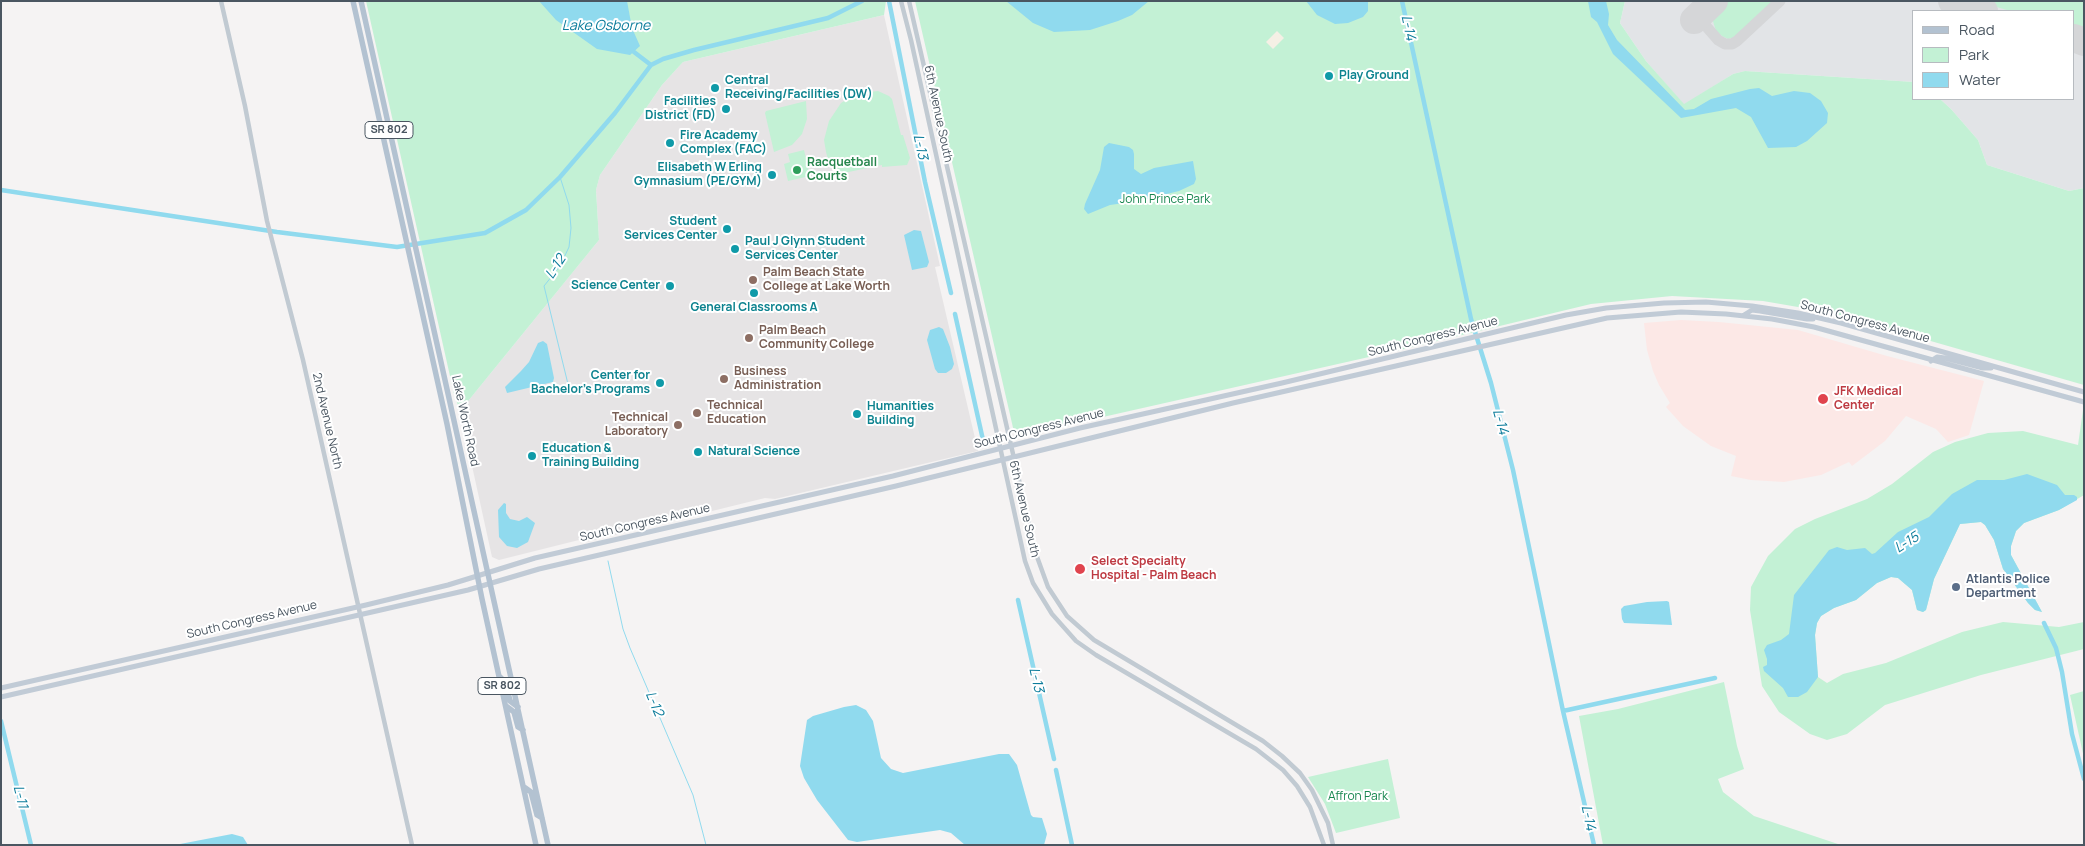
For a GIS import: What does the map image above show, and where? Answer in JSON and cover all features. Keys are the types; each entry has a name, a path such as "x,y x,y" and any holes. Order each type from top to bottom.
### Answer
{"main road":[{"name":"Lake Worth Road","path":"353,1 536,845"},
{"name":"Lake Worth Road","path":"361,1 548,845"},
{"path":"390,170 395,177 406,204"},
{"name":"South Congress Avenue","path":"1,688 358,607 536,558 812,495 1080,428 1249,391 1585,312 1625,306 1683,302 1752,306 1819,318 2084,392"},
{"path":"1744,315 1752,310 1807,319 1819,318"},
{"name":"South Congress Avenue","path":"1,697 226,646 1013,458 1233,403 1607,318 1681,312 1744,315 1814,327 2084,402"},
{"path":"1931,361 1937,357 1983,368 1997,368"},
{"path":"1233,403 1237,398 1249,391"},
{"path":"1217,407 1228,401 1231,395"},
{"path":"226,646 229,639 236,634"},
{"path":"200,652 211,640"},
{"path":"500,676 506,682 510,701 518,707"},
{"path":"506,706 514,712 518,727 523,730"},
{"path":"524,787 531,792 537,815 542,818"}],"street":[{"name":"2nd Avenue North","path":"222,1 267,221 303,360 412,845"},
{"name":"6th Avenue South","path":"901,1 1025,561 1036,588 1058,624 1076,641 1096,655 1267,756 1291,779 1310,807 1324,845"},
{"name":"6th Avenue South","path":"909,1 1038,565 1048,587 1067,616 1084,633 1103,647 1274,749 1300,773 1321,806 1334,845"}],"shaded area":[{"path":"1625,1 2084,1 2084,188 2069,191 1987,165 1978,140 1941,100 2075,100 2075,10 1912,10 1912,82 1745,71 1733,74 1684,105 1646,61 1620,23"},
{"name":"Palm Beach State College at Lake Worth","path":"884,15 940,266 935,267 978,451 775,499 765,498 586,542 579,540 499,560 492,557 460,411 599,240 596,190 600,175 662,85 683,62"},
{"name":"JFK Medical Center","path":"1681,320 1798,330 1887,356 1984,381 1969,435 1948,442 1936,429 1906,416 1885,441 1852,466 1849,462 1821,475 1784,482 1751,480 1731,476 1736,456 1711,446 1683,426 1666,407 1670,403 1653,371 1647,350 1644,323"}],"green space":[{"path":"366,1 886,1 884,15 683,62 662,85 600,175 596,190 599,240 460,411 454,394"},
{"name":"John Prince Park","path":"915,1 1625,1 1620,23 1646,61 1684,104 1733,74 1745,71 1912,82 1912,100 1941,100 1978,140 1987,165 2069,191 2084,188 2084,385 1833,313 1763,301 1672,296 1591,304 1400,350 1023,435 1014,432"},
{"path":"1727,1 1773,1 1735,37 1728,39 1716,31 1712,18 1716,11"},
{"path":"1977,1 2084,1 2084,33 2075,30 2075,10 2007,10"},
{"path":"878,91 892,99 901,135 903,135 910,158 907,165 882,167 882,165 839,174 828,159 826,152 824,140 829,121 841,103 849,98 860,93"},
{"path":"806,101 807,119 802,134 792,145 774,152 766,111"},
{"name":"Racquetball Courts","path":"804,150 810,176 788,181 784,164 790,162 788,154"},
{"path":"2083,410 2084,495 2059,510 2024,523 2016,531 2011,546 2011,555 2042,612 2035,610 2028,603 2003,569 1994,540 1985,525 1981,522 1960,524 1934,579 1926,610 1923,612 1917,610 1912,590 1898,578 1891,577 1877,583 1856,600 1834,608 1821,616 1817,623 1815,635 1818,677 1827,683 1843,674 1886,663 1962,632 2003,622 2059,627 2084,622 2084,649 1981,675 1885,705 1847,734 1827,740 1810,734 1779,712 1762,686 1750,610 1751,587 1768,556 1795,529 1815,519 1867,499 1892,484 1933,452 1955,442 1988,433 2023,431 2078,445"},
{"path":"1724,682 1737,746 1744,769 1718,779 1723,792 1754,816 1841,845 1603,845 1579,716 1618,709"},
{"path":"2084,691 2084,758 2070,695"},
{"name":"Affron Park","path":"1388,759 1400,818 1336,833 1325,804 1308,777"}],"sand":[{"path":"1277,31 1284,38 1273,49 1266,42"}],"water":[{"name":"Lake Osborne","path":"539,1 627,1 632,28 640,46 630,55 597,49 556,20"},
{"path":"1006,1 1149,1 1132,15 1118,21 1090,30 1054,32 1033,23"},
{"path":"1306,1 1368,1 1368,11 1363,17 1348,23 1335,24 1317,15"},
{"path":"1588,1 1606,1 1609,14 1608,25 1617,40 1685,110 1694,109 1711,99 1750,89 1759,88 1772,96 1794,91 1810,93 1821,101 1828,113 1827,123 1807,141 1796,147 1768,148 1751,117 1736,108 1681,118 1613,54 1597,22 1591,17"},
{"path":"1109,143 1129,147 1133,150 1134,169 1141,174 1154,168 1193,161 1196,179 1194,184 1179,191 1138,201 1110,205 1088,214 1084,209 1085,204 1100,170 1104,147"},
{"path":"914,230 921,231 929,262 927,267 912,270 904,235"},
{"path":"939,327 943,329 954,364 952,369 946,373 938,373 935,369 927,340 930,330"},
{"path":"543,341 547,344 554,378 553,382 507,393 505,387 529,362 538,343"},
{"path":"2027,474 2057,485 2065,495 2077,497 2077,500 2059,510 2024,523 2016,531 2011,546 2011,555 2042,612 2035,610 2028,603 2003,569 1994,540 1985,525 1981,522 1960,524 1934,579 1926,610 1923,612 1917,610 1912,590 1898,578 1891,577 1877,583 1856,600 1834,608 1821,616 1817,623 1815,635 1818,677 1807,692 1798,697 1788,697 1783,688 1764,671 1763,667 1767,665 1767,659 1764,650 1767,645 1781,640 1789,634 1794,595 1829,550 1837,547 1847,550 1865,548 1872,554 1875,553 1898,532 1929,517 1952,494 1977,480 2004,480"},
{"path":"504,503 506,504 506,513 510,519 519,521 527,517 535,523 528,542 517,548 507,546 499,537 498,510"},
{"path":"1669,602 1672,625 1624,623 1622,619 1621,609 1624,606"},
{"path":"856,705 866,710 873,721 881,758 891,769 903,773 999,754 1009,754 1017,765 1031,815 1042,818 1047,834 1044,845 965,845 951,833 940,830 857,842 848,840 817,800 804,778 800,766 807,720 813,716"},
{"path":"232,834 243,837 248,845 175,845"}],"waterway":[{"path":"1,190 277,232 397,247 485,233 526,210 560,177 615,113 651,65 663,59 694,50 828,18 862,1"},
{"name":"L-13","path":"889,1 925,182 951,293"},
{"name":"L-14","path":"1402,1 1471,319 1491,383 1513,470 1563,711 1594,845"},
{"path":"634,52 651,65"},
{"name":"L-12","path":"560,177 569,205 571,228 569,247 560,266 544,286 568,384"},
{"name":"L-13","path":"955,314 983,440"},
{"name":"L-12","path":"608,561 623,629 693,795 706,845"},
{"name":"L-13","path":"1018,600 1054,759"},
{"name":"L-15","path":"2044,623 2056,648 2062,672 2072,734 2084,779"},
{"name":"L-15","path":"1563,711 1715,678"},
{"name":"L-11","path":"1,721 31,845"},
{"name":"L-13","path":"1056,770 1072,845"}],"taxiway":[{"path":"1699,14 1705,25 1718,40 1725,44 1732,44 1780,1"}],"runway":[{"path":"1694,20 1714,1"},
{"path":"1952,1 1981,10"},
{"path":"2075,38 2084,42"}],"place":[{"name":"Play Ground","path":"1329,76"},
{"name":"Central Receiving/Facilities (DW)","path":"715,88"},
{"name":"Facilities District (FD)","path":"726,109"},
{"name":"Fire Academy Complex (FAC)","path":"670,143"},
{"name":"Racquetball Courts","path":"797,170"},
{"name":"Elisabeth W Erling Gymnasium (PE/GYM)","path":"772,175"},
{"name":"Student Services Center","path":"727,229"},
{"name":"Paul J Glynn Student Services Center","path":"735,249"},
{"name":"Palm Beach State College at Lake Worth","path":"753,280"},
{"name":"Science Center","path":"670,286"},
{"name":"General Classrooms A","path":"754,293"},
{"name":"Palm Beach Community College","path":"749,338"},
{"name":"Business Administration","path":"724,379"},
{"name":"Center for Bachelor’s Programs","path":"660,383"},
{"name":"JFK Medical Center","path":"1823,399"},
{"name":"Technical Education","path":"697,413"},
{"name":"Humanities Building","path":"857,414"},
{"name":"Technical Laboratory","path":"678,425"},
{"name":"Natural Science","path":"698,452"},
{"name":"Education & Training Building","path":"532,456"},
{"name":"Select Specialty Hospital - Palm Beach","path":"1080,569"},
{"name":"Atlantis Police Department","path":"1956,587"}]}
